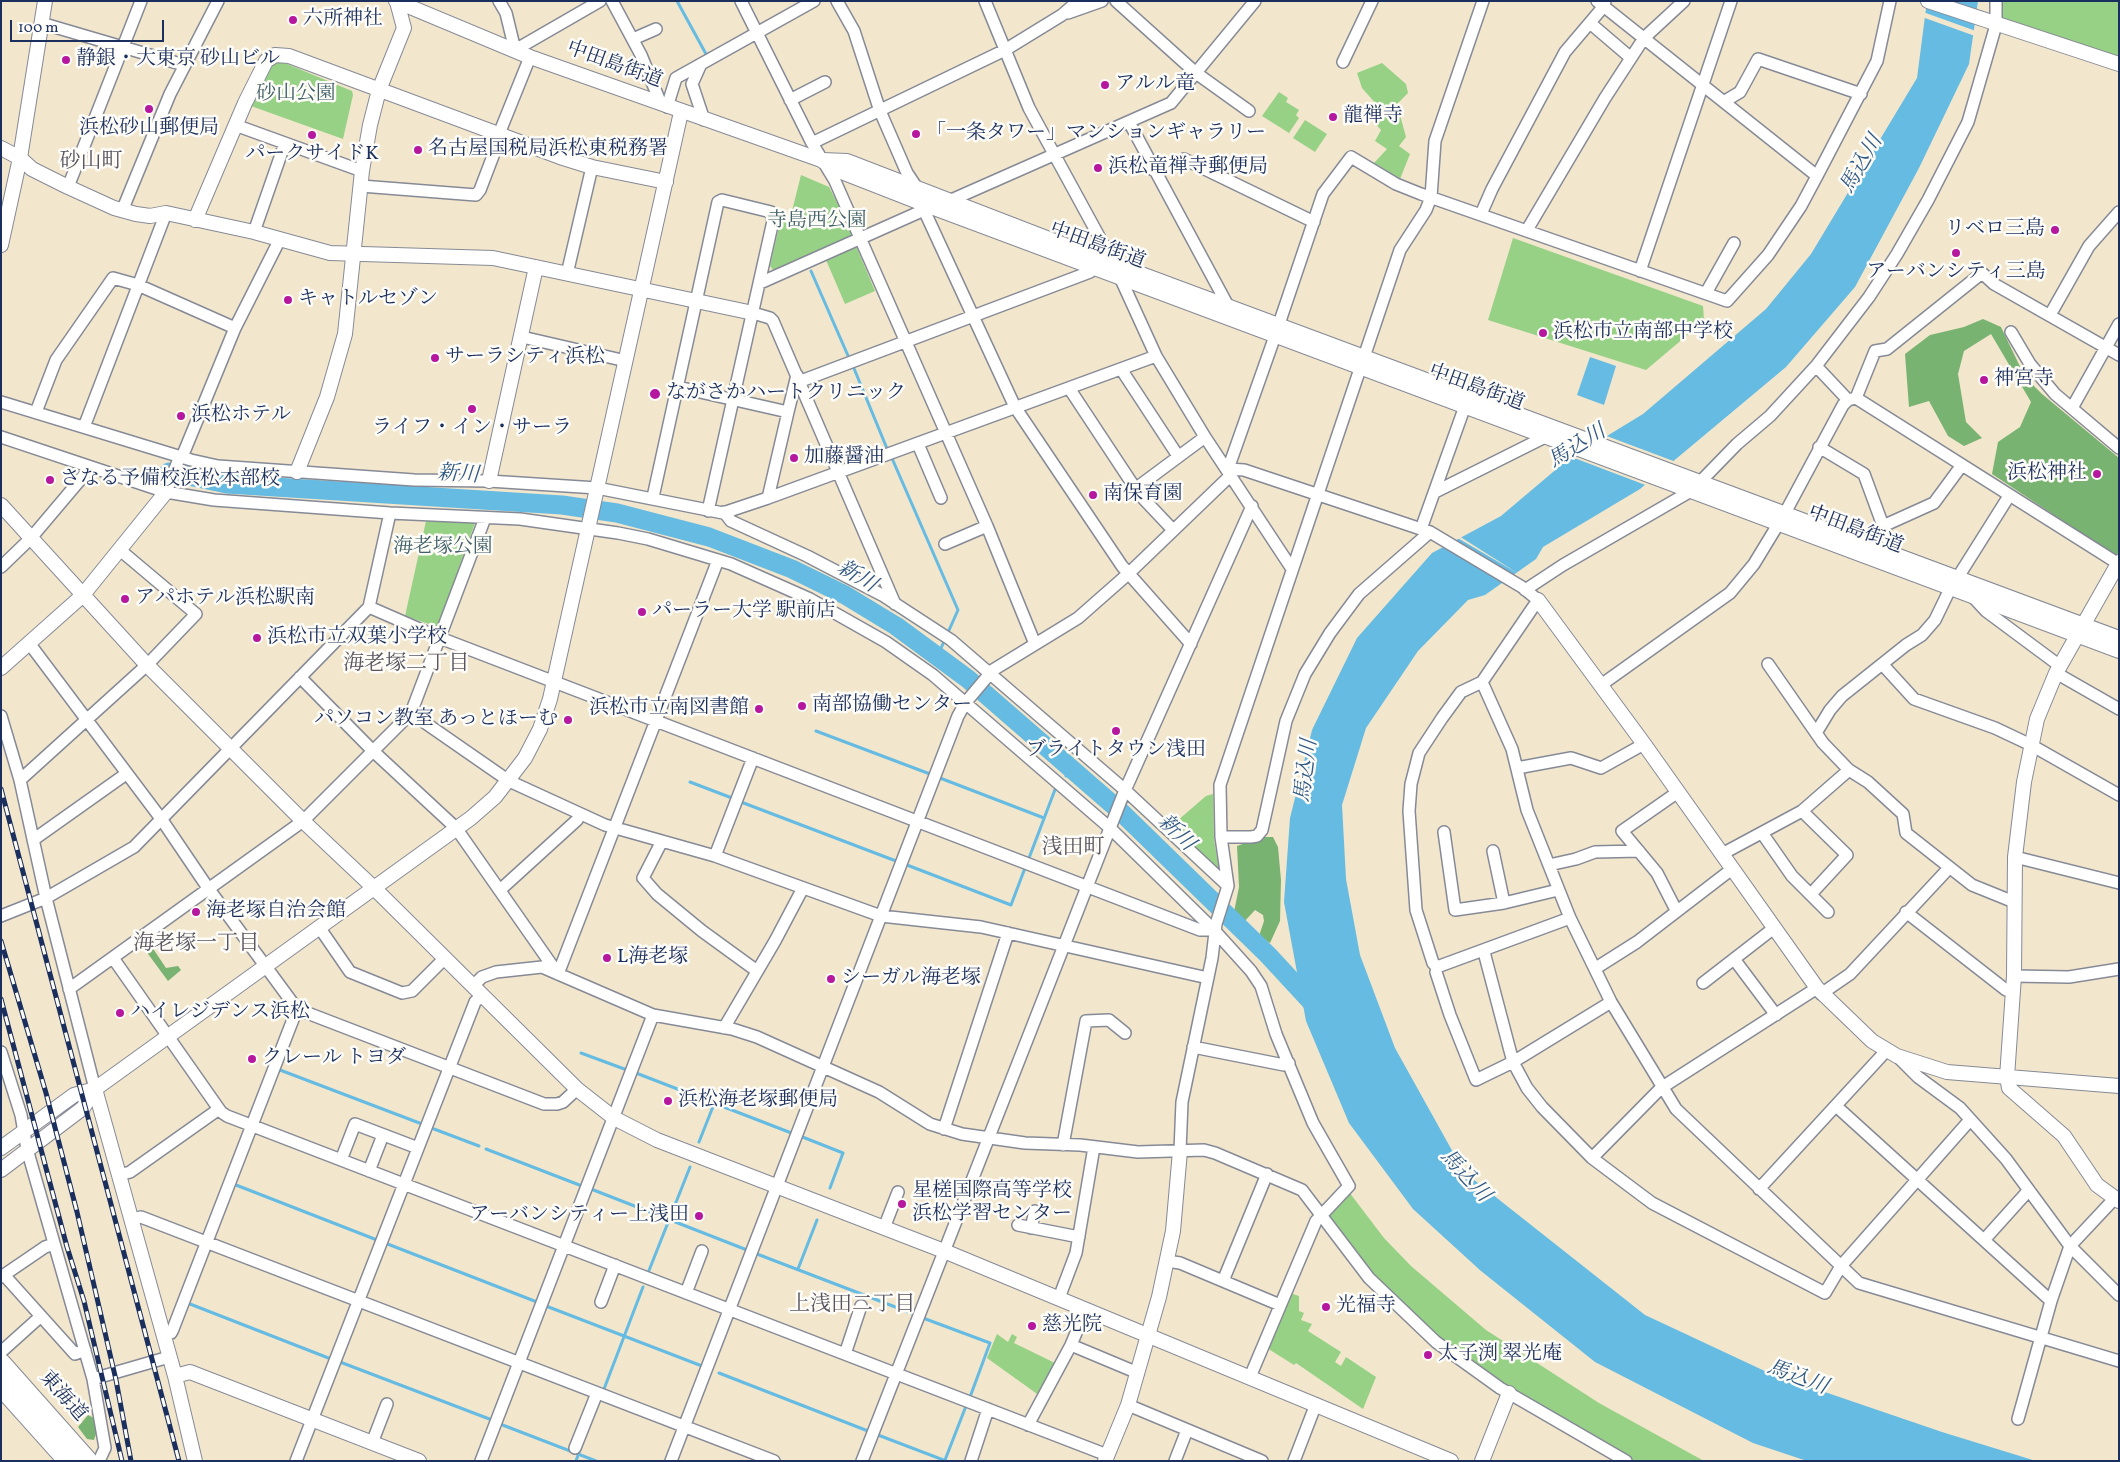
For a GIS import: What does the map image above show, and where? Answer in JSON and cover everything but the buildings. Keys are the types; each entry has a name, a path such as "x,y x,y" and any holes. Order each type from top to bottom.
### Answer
{"highway":[{"name":"東海道","path":"1,1363 88,1461"},
{"name":"東海道","path":"1,1386 61,1458"}],"street":[{"path":"1,245 20,158 45,1"},
{"path":"68,187 142,1"},
{"path":"122,211 160,115 184,64 218,1"},
{"path":"499,1 506,13 515,50 600,1"},
{"path":"612,1 633,39 664,105"},
{"path":"741,1 812,143 835,181 987,526 1035,644"},
{"path":"664,105 676,78 756,31 814,1"},
{"path":"837,1 854,31 880,111 908,173 917,188"},
{"path":"985,1 1029,108 1053,154 1104,263 1121,277 1156,356 1204,437 1230,472 1292,569"},
{"path":"1062,16 1078,1"},
{"path":"812,143 1004,50 1062,16 1102,1"},
{"path":"1116,1 1196,73 1249,111"},
{"path":"949,201 1171,103 1255,1"},
{"path":"1343,62 1372,1"},
{"path":"113,958 167,1037 227,1116 988,1409 1106,1458 1128,1405 1150,1335 1168,1261 1177,1198 1182,1102 1208,978 1215,927 1227,890 1221,837 1220,786 1400,250 1426,210 1431,197 1435,141 1483,1"},
{"path":"1528,230 1644,38 1684,1"},
{"path":"1640,270 1731,1"},
{"path":"671,1461 958,716 967,701 990,675 1035,644 1078,618 1128,574 1230,472 1324,194 1350,157 1396,184 1727,301 1768,255 1817,176 1877,61 1890,1"},
{"path":"1928,1 2119,64"},
{"path":"1524,588 1691,484 1770,416 1816,366 1869,297 1897,254 1928,200 1970,116 1994,24 1996,1"},
{"path":"298,472 340,355 347,320 362,170 370,125 379,90 404,28 396,2"},
{"name":"中田島街道","path":"396,2 530,57 821,160 839,171 925,208 1104,263 1227,304 1277,330"},
{"path":"1481,214 1492,189 1565,52 1590,24 1602,3 1817,176"},
{"path":"404,28 429,15"},
{"path":"41,23 184,64"},
{"path":"1590,24 1631,58"},
{"path":"633,39 656,29"},
{"path":"195,220 235,125 266,61 272,55 289,56 592,167 666,182"},
{"path":"361,186 476,195 480,190 530,57"},
{"path":"1725,101 1740,92 1758,59 1861,94"},
{"path":"702,62 692,84 704,120"},
{"path":"790,100 825,82"},
{"path":"1,1148 74,1095 95,1089 483,808 509,781 525,758 540,730 554,681 682,112"},
{"path":"1129,122 1153,170 1227,304"},
{"path":"235,125 362,170"},
{"path":"254,232 285,143"},
{"path":"1,148 20,158 32,169 122,211 150,216 166,214 254,232 330,253 472,256 642,289 770,318 799,378 895,604"},
{"path":"1153,170 1184,159 1314,222"},
{"name":"中田島街道","path":"821,160 847,161 1104,263 1121,277 1277,330 1782,518 2080,630 2119,651"},
{"path":"567,274 592,167"},
{"path":"653,497 716,208 722,200 773,214 760,283 708,511"},
{"path":"760,283 925,208 1015,407 1128,574 1191,644"},
{"path":"84,427 166,214"},
{"path":"2050,315 2089,246 2118,214"},
{"path":"1,668 82,596 168,489 235,328 280,239"},
{"path":"1706,294 1734,243"},
{"path":"799,378 852,362 974,316 1090,272 1104,263"},
{"path":"489,481 536,267"},
{"path":"1601,685 1730,593 1754,564 1782,518 1843,405 1852,399 1875,351 1887,349 1982,273 1994,284 2119,355"},
{"path":"36,412 56,360 113,278 138,285 235,328"},
{"path":"2072,408 2119,324"},
{"path":"2011,332 2030,364 2055,394 2119,448"},
{"path":"522,337 626,361"},
{"path":"1,402 180,459 226,467 414,480 489,481 653,497 708,511 724,512 891,454 1156,356"},
{"name":"中田島街道","path":"1362,361 1465,406 1547,436 1576,441"},
{"path":"1816,366 1852,399 1962,465 2118,564 2058,669 2037,719 2031,745 2024,782 2015,857 2014,983 2007,1077 2009,1088 2064,1136 2086,1171 2097,1184 2117,1200 2070,1246 2051,1301 2018,1419"},
{"path":"1121,369 1178,456"},
{"path":"768,498 788,412 799,378"},
{"path":"678,388 788,412"},
{"path":"1069,388 1135,488 1173,530"},
{"path":"1221,837 1257,836 1262,830 1286,721 1309,666 1330,633 1359,594 1426,530 1435,492 1465,406"},
{"path":"1435,492 1547,436"},
{"path":"1,437 91,467 214,500 390,513 520,519 589,526 648,539 718,560 784,586 861,626 910,658 967,701 1111,826 1215,927 1256,978 1288,1063 1318,1134 1349,1186 1343,1190 1339,1199 1316,1220 1250,1377"},
{"path":"1135,488 1204,437"},
{"path":"918,444 942,498"},
{"path":"1819,447 1864,474 1893,553"},
{"path":"1884,526 1934,503 1962,465"},
{"path":"1,567 31,538 91,467"},
{"path":"1230,472 1244,470 1426,530 1524,588 1538,600 1644,744 1819,991 1872,1041 1960,1108 2006,1160 2070,1246 2119,1295"},
{"path":"1816,733 1830,710 1842,696 1906,645 1922,635 1935,620 1954,583 2009,496"},
{"path":"1,506 82,596 148,665 303,821 374,888 577,1089 614,1118 657,1140 944,1251 1452,1461"},
{"path":"862,1461 1124,793 1252,506"},
{"path":"724,512 731,521 807,556 895,604 948,637 1124,793 1227,890"},
{"path":"1,916 46,898 134,848 369,607 390,513"},
{"path":"70,989 303,821 411,713 486,518"},
{"name":"中田島街道","path":"1782,518 1893,553 1954,583 1974,598 2080,630 2119,638"},
{"path":"945,544 987,526"},
{"path":"20,780 148,665 196,614 120,550"},
{"path":"558,974 718,560"},
{"path":"1974,598 1986,611 2058,669 2119,709"},
{"path":"1538,600 1482,682 1461,692 1419,753 1411,784 1409,811 1416,910 1437,967 1436,972 1450,1015 1476,1080 1513,1062 1612,1002"},
{"path":"369,607 440,638 1200,930 1215,927"},
{"path":"29,643 162,820 208,888 296,1009 550,1105 563,1102 577,1089"},
{"path":"1768,664 1823,743 1849,770 1868,782 1904,814 1906,833 1972,885 2014,902"},
{"path":"1883,665 1914,699 1995,728 2031,745 2119,795"},
{"path":"300,677 373,752 456,828 558,974"},
{"path":"1482,682 1484,692 1497,714 1518,768 1527,810 1570,918 1612,1002 1661,1088 1676,1109 1859,1283 2119,1361"},
{"path":"411,713 509,781 614,828 715,856 881,916 1008,933 1208,978"},
{"path":"1,716 20,780 46,898 95,1089 175,1376 194,1461"},
{"path":"1518,768 1571,758 1600,768 1644,744"},
{"path":"715,856 752,758"},
{"path":"1722,854 1802,811 1849,770"},
{"path":"33,840 126,774"},
{"path":"1676,910 1657,873 1622,831 1678,792"},
{"path":"1802,811 1847,855 1810,894"},
{"path":"500,890 577,820 580,814"},
{"path":"1444,832 1455,910 1504,903 1558,890"},
{"path":"1762,833 1792,876 1828,912"},
{"path":"662,841 644,878 657,894 702,931 757,970"},
{"path":"1493,851 1504,903"},
{"path":"1549,865 1576,859 1595,852 1640,851"},
{"path":"2015,857 2119,883"},
{"path":"1592,1158 1661,1088 1776,1015 1850,974 1949,868"},
{"path":"1596,968 1637,942 1676,910 1732,869"},
{"path":"724,1028 803,888"},
{"path":"1906,912 2006,990 2014,983 2119,969"},
{"path":"1437,967 1484,952 1570,918"},
{"path":"319,927 350,972 402,993 412,991 445,958"},
{"path":"1702,983 1774,928"},
{"path":"944,1129 1008,933"},
{"path":"1484,952 1513,1062 1527,1088 1542,1107 1592,1158 1652,1202 1825,1293 1841,1266 1970,1120"},
{"path":"1734,959 1776,1015"},
{"path":"296,1461 475,1002 482,977 496,972 542,967 654,1015 724,1028 757,1037 824,1065 879,1092 915,1116 944,1129 1025,1143 1138,1152 1212,1151 1268,1174 1302,1190 1352,1258 1402,1312 1456,1358 1509,1393 1626,1461"},
{"path":"163,1335 171,1333 296,1009"},
{"path":"481,1461 654,1015"},
{"path":"1063,1145 1086,1020 1109,1020 1125,1033"},
{"path":"1193,1047 1284,1065 1288,1063"},
{"path":"1,1052 24,1131 26,1149 92,1379 105,1448 99,1461"},
{"path":"1891,1054 1947,1072 2119,1086"},
{"path":"1759,1189 1836,1106 1891,1054"},
{"path":"1,1170 26,1149 84,1108 95,1089"},
{"path":"1836,1106 2051,1301"},
{"path":"119,1175 130,1172 220,1109"},
{"path":"342,1160 355,1124 418,1148"},
{"path":"369,1171 383,1135"},
{"path":"1059,1298 1076,1253 1094,1147"},
{"path":"1223,1281 1268,1174"},
{"path":"1984,1240 2029,1190"},
{"path":"884,1228 898,1192"},
{"path":"1031,1228 1035,1211"},
{"path":"131,1219 141,1217 774,1461"},
{"path":"1018,1225 1079,1237"},
{"path":"54,1244 45,1247 3,1276 75,1354 85,1350"},
{"path":"686,1293 702,1251"},
{"path":"1168,1261 1180,1263 1280,1305"},
{"path":"601,1302 615,1266"},
{"path":"845,1354 861,1306"},
{"path":"1028,1425 1071,1345 1086,1309"},
{"path":"1,1352 41,1316"},
{"path":"1071,1345 1138,1373"},
{"path":"92,1379 170,1357"},
{"path":"175,1376 190,1372 419,1461"},
{"path":"575,1448 597,1393"},
{"path":"1482,1461 1509,1393"},
{"path":"372,1443 387,1404"},
{"path":"1294,1461 1316,1404"},
{"path":"1128,1405 1187,1430 1236,1456 1262,1461"},
{"path":"971,1461 988,1409"},
{"path":"1175,1461 1187,1430"}],"green space":[{"path":"2000,1 2119,1 2119,59 2008,24 2002,18"},
{"name":"砂山公園","path":"280,61 352,91 353,95 343,139 251,106 272,65"},
{"path":"1382,63 1406,84 1408,93 1397,104 1406,137 1399,146 1410,154 1400,179 1374,163 1387,149 1375,141 1381,130 1375,123 1378,119 1370,113 1378,106 1362,88 1357,73"},
{"path":"1279,92 1288,98 1286,102 1299,110 1296,115 1299,118 1289,133 1262,116"},
{"path":"1305,120 1327,134 1315,152 1293,138"},
{"name":"寺島西公園","path":"801,175 829,187 852,231 851,237 774,271 770,266 780,222 789,223"},
{"path":"1513,238 1703,306 1704,321 1646,370 1488,320"},
{"path":"856,246 875,291 845,304 826,260"},
{"path":"1983,319 2001,327 2025,377 2042,394 2119,458 2119,552 2116,556 1992,474 1998,442 2020,427 2031,402 1991,334 1964,351 1958,374 1966,422 1982,438 1964,446 1948,436 1929,401 1909,407 1905,354 1930,335 1964,327"},
{"name":"海老塚公園","path":"426,521 475,523 438,627 405,616"},
{"path":"1213,794 1214,840 1219,870 1217,871 1170,827 1206,796"},
{"path":"1262,837 1273,837 1278,847 1281,880 1280,921 1270,943 1259,936 1264,921 1263,915 1255,910 1243,923 1234,912 1239,887 1237,846"},
{"path":"163,925 165,927 163,933 152,947 166,968 178,966 181,970 168,981 140,943"},
{"path":"1349,1192 1384,1238 1411,1266 1486,1330 1599,1403 1704,1461 1635,1461 1502,1384 1439,1338 1382,1285 1330,1221 1330,1214"},
{"path":"1290,1293 1299,1296 1299,1311 1304,1313 1301,1320 1312,1324 1308,1331 1341,1352 1335,1362 1341,1366 1346,1357 1376,1377 1363,1409 1296,1363 1294,1365 1267,1348"},
{"path":"997,1334 1008,1342 1012,1334 1017,1337 1014,1343 1057,1364 1040,1396 987,1358"},
{"path":"88,1415 94,1418 96,1434 94,1440 87,1439 78,1427"}],"water":[{"name":"馬込川","path":"1927,1 1978,1 1969,64 1919,168 1855,287 1786,367 1640,489 1543,547 1536,559 1485,595 1468,600 1418,651 1366,728 1342,805 1346,879 1360,955 1395,1048 1464,1172 1645,1315 1769,1373 1942,1432 2036,1461 1807,1461 1753,1443 1595,1362 1481,1271 1413,1209 1349,1123 1306,1021 1284,902 1290,818 1312,730 1357,638 1432,553 1501,516 1566,461 1643,414 1766,309 1811,254 1917,78"},
{"path":"1590,357 1616,366 1604,405 1577,395"}],"pier":[{"path":"1923,12 1976,31 1975,36 1922,17"},
{"path":"1604,435 1676,462 1648,486 1569,456"},
{"path":"1459,536 1519,574 1456,537"}],"waterway":[{"path":"677,1 706,54"},
{"path":"811,271 849,358"},
{"path":"853,366 888,451"},
{"path":"891,456 958,610 938,655"},
{"name":"新川","path":"169,472 227,484 562,505 617,513 709,537 792,569 845,595 896,626 968,679 1120,811 1268,955 1317,1008"},
{"path":"816,731 930,774"},
{"path":"1066,776 1072,769"},
{"path":"940,778 1044,818"},
{"path":"690,782 732,798"},
{"path":"1029,858 1056,787"},
{"path":"741,802 896,861"},
{"path":"907,865 1011,905 1025,868"},
{"path":"581,1053 627,1070"},
{"path":"280,1070 422,1124"},
{"path":"636,1073 794,1134"},
{"path":"699,1142 714,1104"},
{"path":"434,1129 479,1146"},
{"path":"800,1136 843,1153 830,1188"},
{"path":"486,1149 582,1186"},
{"path":"648,1273 690,1167"},
{"path":"236,1185 377,1240"},
{"path":"591,1189 747,1250"},
{"path":"798,1269 817,1220"},
{"path":"385,1243 537,1302"},
{"path":"757,1254 911,1313"},
{"path":"604,1389 643,1287"},
{"path":"190,1304 331,1359"},
{"path":"546,1306 702,1366"},
{"path":"923,1318 990,1343 970,1397"},
{"path":"340,1362 492,1420"},
{"path":"719,1373 868,1431"},
{"path":"945,1460 966,1406"},
{"path":"500,1424 596,1461"},
{"path":"878,1435 946,1461"},
{"path":"576,1461 581,1447"}],"railway":[{"path":"1,789 179,1461"},
{"path":"1,941 46,1093 77,1212 116,1380 131,1461"},
{"path":"1,999 67,1247 84,1301 122,1461"}],"place":[{"name":"六所神社","path":"293,20"},
{"name":"静銀・大東京 砂山ビル","path":"66,60"},
{"name":"アルル竜","path":"1105,85"},
{"name":"浜松砂山郵便局","path":"149,109"},
{"name":"龍禅寺","path":"1333,117"},
{"name":"「一条タワー」マンションギャラリー","path":"916,134"},
{"name":"パークサイドK","path":"312,135"},
{"name":"名古屋国税局浜松東税務署","path":"418,150"},
{"name":"浜松竜禅寺郵便局","path":"1098,168"},
{"name":"リベロ三島","path":"2055,230"},
{"name":"アーバンシティ三島","path":"1956,253"},
{"name":"キャトルセゾン","path":"288,300"},
{"name":"浜松市立南部中学校","path":"1543,333"},
{"name":"サーラシティ浜松","path":"435,358"},
{"name":"神宮寺","path":"1984,380"},
{"name":"ながさかハートクリニック","path":"655,394"},
{"name":"ライフ・イン・サーラ","path":"472,409"},
{"name":"浜松ホテル","path":"181,416"},
{"name":"加藤醤油","path":"794,458"},
{"name":"浜松神社","path":"2097,474"},
{"name":"さなる予備校浜松本部校","path":"50,480"},
{"name":"南保育園","path":"1093,495"},
{"name":"アパホテル浜松駅南","path":"125,599"},
{"name":"パーラー大学 駅前店","path":"642,612"},
{"name":"浜松市立双葉小学校","path":"257,638"},
{"name":"南部協働センター","path":"802,706"},
{"name":"浜松市立南図書館","path":"759,709"},
{"name":"パソコン教室 あっとほーむ","path":"568,720"},
{"name":"ブライトタウン浅田","path":"1116,731"},
{"name":"海老塚自治会館","path":"196,912"},
{"name":"L海老塚","path":"607,958"},
{"name":"シーガル海老塚","path":"831,979"},
{"name":"ハイレジデンス浜松","path":"120,1013"},
{"name":"クレール トヨダ","path":"252,1059"},
{"name":"浜松海老塚郵便局","path":"668,1101"},
{"name":"星槎国際高等学校 浜松学習センター","path":"902,1204"},
{"name":"アーバンシティー上浅田","path":"699,1216"},
{"name":"光福寺","path":"1326,1307"},
{"name":"慈光院","path":"1032,1326"},
{"name":"太子渕 翠光庵","path":"1428,1355"}],"district":[{"name":"砂山町","path":"91,163"},
{"name":"海老塚二丁目","path":"406,665"},
{"name":"浅田町","path":"1073,849"},
{"name":"海老塚一丁目","path":"196,945"},
{"name":"上浅田二丁目","path":"852,1306"}]}
